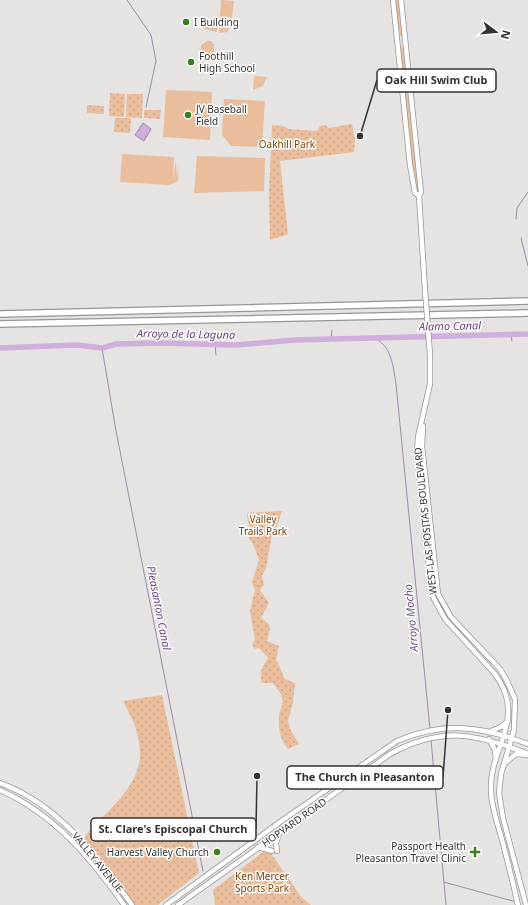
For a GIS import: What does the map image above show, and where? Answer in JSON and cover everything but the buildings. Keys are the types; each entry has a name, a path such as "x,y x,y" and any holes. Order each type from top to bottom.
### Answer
{"highway":[{"path":"0,314 528,301"},
{"path":"0,324 528,313"}],"main road":[{"name":"WEST LAS POSITAS BOULEVARD","path":"393,0 410,165 415,193 419,196"},
{"name":"WEST LAS POSITAS BOULEVARD","path":"401,0 421,192 419,196 430,355 430,384 418,437 416,453 432,595 445,619 498,678 508,702 508,721 505,736 491,781 491,798 518,905"},
{"name":"WEST LAS POSITAS BOULEVARD","path":"423,418 422,446 438,594 451,617 500,669 508,680 515,699 514,730 499,784 500,804 526,905"},
{"path":"491,731 501,727 508,721"},
{"name":"HOPYARD ROAD","path":"166,905 386,747 418,733 439,728 474,728 491,731 528,744"},
{"name":"HOPYARD ROAD","path":"178,905 390,754 419,741 440,736 459,735 488,739 528,754"},
{"path":"488,739 495,750 496,763"},
{"path":"504,765 513,755 528,754"},
{"name":"VALLEY AVENUE","path":"0,783 39,804 68,826 98,858 132,905"},
{"name":"VALLEY AVENUE","path":"0,790 35,810 64,831 93,862 124,905"},
{"path":"258,847 275,851 279,832"}],"green space":[{"path":"221,0 234,1 232,17 220,18"},
{"path":"394,0 400,0 402,37 400,35"},
{"path":"202,18 218,20 217,32 205,29"},
{"path":"220,20 230,22 228,32 219,33"},
{"path":"207,41 211,41 214,45 216,61 208,61 201,53 201,45"},
{"path":"403,45 405,46 418,192 411,165 400,49"},
{"path":"254,76 267,77 263,86 253,90"},
{"name":"JV Baseball Field","path":"166,90 212,92 210,140 163,137"},
{"path":"110,93 125,94 124,117 109,116"},
{"path":"127,94 143,94 142,118 126,117"},
{"path":"224,99 265,101 262,147 231,146 222,135"},
{"path":"87,105 104,106 104,114 87,113"},
{"path":"144,110 161,110 160,119 144,118"},
{"path":"115,118 131,118 130,133 114,132"},
{"name":"Oakhill Park","path":"352,124 355,140 354,152 280,161 288,234 270,240 269,194 272,125 283,126 289,129 317,131 320,126 325,125 329,128"},
{"path":"122,154 174,157 173,180 176,160 177,179 179,160 178,181 169,185 120,182"},
{"path":"197,156 265,158 264,191 194,193"},
{"name":"Valley Trails Park","path":"282,511 276,529 272,534 266,568 262,576 264,585 260,590 269,603 261,618 269,624 270,629 267,641 279,646 276,660 285,679 295,683 293,703 288,720 290,729 299,744 288,749 281,738 279,729 279,716 282,697 273,683 262,683 262,670 268,658 259,648 255,649 252,644 255,640 250,611 255,590 252,582 259,560 254,546 249,538 253,532 248,523 247,513"},
{"path":"162,695 199,873 158,905 135,905 85,839 86,834 128,789 136,775 140,760 139,743 134,724 123,701"},
{"name":"Ken Mercer Sports Park","path":"263,852 270,852 302,898 311,905 215,905 213,890"}],"water":[{"path":"143,123 151,129 144,141 135,135"}],"waterway":[{"path":"127,0 151,35 156,61 146,107"},
{"path":"516,219 517,208 528,192"},
{"path":"521,238 528,266"},
{"path":"331,339 332,330"},
{"name":"Arroyo de la Laguna","path":"0,348 76,345 102,348 116,344 161,343 236,345 294,340 528,334"},
{"name":"Alamo Canal","path":"511,335 512,341"},
{"name":"Arroyo Mocho","path":"373,338 384,345 388,351 396,384 430,729"},
{"path":"215,345 216,355"},
{"name":"Pleasanton Canal","path":"102,348 116,431 203,871"},
{"name":"Arroyo Mocho","path":"431,740 446,905"},
{"path":"444,882 516,902"}],"place":[{"name":"I Building","path":"186,22"},
{"name":"Foothill High School","path":"191,62"},
{"name":"JV Baseball Field","path":"188,115"},
{"name":"Oak Hill Swim Club","path":"360,136"},
{"name":"The Church in Pleasanton","path":"448,710"},
{"name":"St. Clare's Episcopal Church","path":"257,776"},
{"name":"Harvest Valley Church","path":"217,852"},
{"name":"Passport Health Pleasanton Travel Clinic","path":"475,852"}]}
